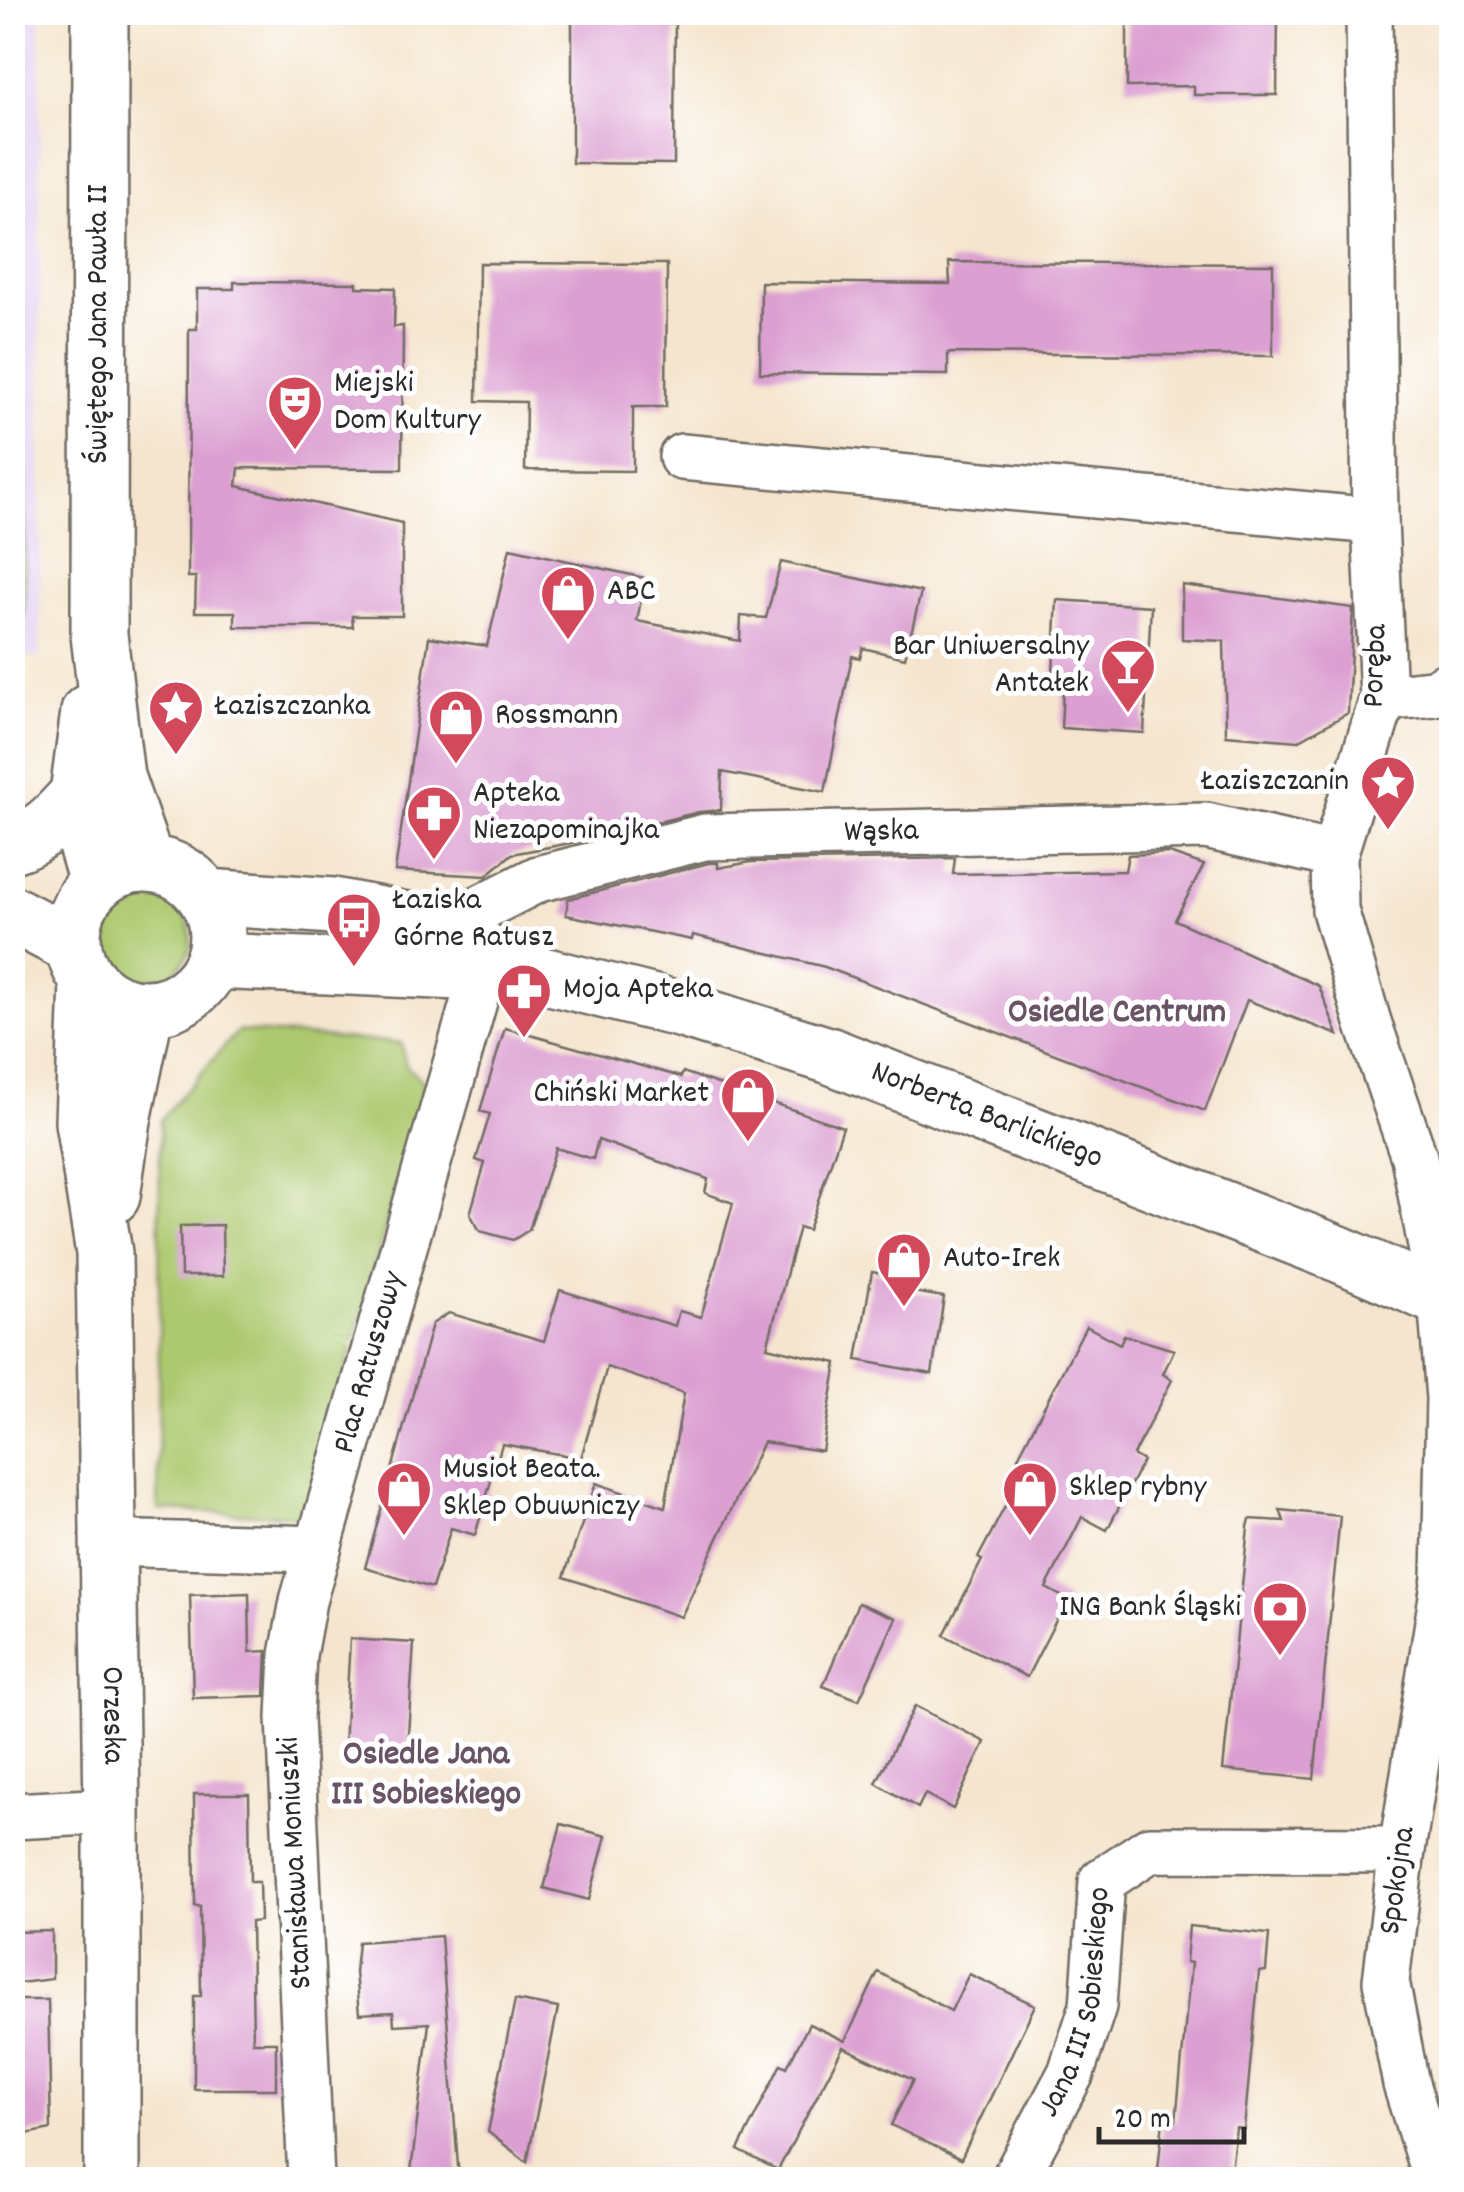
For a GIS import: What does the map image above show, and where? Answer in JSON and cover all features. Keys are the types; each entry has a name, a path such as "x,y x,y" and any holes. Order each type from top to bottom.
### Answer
{"street":[{"name":"Świętego Jana Pawła II","path":"98,914 116,776 99,635 100,12"},
{"name":"Poręba","path":"1369,12 1376,521 1383,698 1334,855 1336,910 1368,1022 1414,1157 1446,1300"},
{"path":"682,457 1376,521"},
{"name":"Świętego Jana Pawła II","path":"98,914 78,794 99,635"},
{"path":"1383,698 1433,692 1452,683"},
{"path":"12,845 55,821 78,794"},
{"name":"Wąska","path":"443,927 538,879 705,837 1206,826 1334,855"},
{"path":"12,862 98,914 114,1002 146,1009 174,1004 199,986 214,961 218,928 208,897 191,879 170,867 98,914 12,914"},
{"name":"Norberta Barlickiego","path":"208,897 333,906 443,927 500,971"},
{"name":"Orzeska","path":"98,914 83,1122 104,1253"},
{"name":"Norberta Barlickiego","path":"214,961 500,971 683,1010 828,1054 1339,1254 1446,1300"},
{"name":"Plac Ratuszowy","path":"318,1549 500,971"},
{"name":"Orzeska","path":"112,2180 112,1811 104,1253 122,1120 146,1009"},
{"name":"Spokojna","path":"1436,2180 1406,2084 1386,1981 1402,1850 1448,1572 1446,1300"},
{"path":"106,1543 318,1549"},
{"name":"Stanisława Moniuszki","path":"311,2180 290,1717 292,1655 318,1549"},
{"path":"12,1816 112,1811"},
{"name":"Jana III Sobieskiego","path":"1014,2180 1071,2073 1093,2006 1102,1881 1150,1849 1402,1850"}],"shaded area":[{"path":"40,12 40,657 13,657 12,13"}],"green space":[{"path":"13,471 25,471 24,620 13,620"},
{"path":"141,896 157,896 173,903 184,914 191,938 188,954 179,968 157,980 141,980 125,973 114,962 107,946 107,930 114,914 125,903"},
{"path":"238,1031 401,1043 406,1066 425,1083 306,1516 158,1510 160,1120"}],"building":[{"path":"572,12 675,12 674,164 572,163"},
{"path":"1127,12 1278,12 1277,95 1194,95 1194,86 1127,87"},
{"path":"949,262 1273,264 1273,356 948,353 948,375 760,373 761,282 950,284"},
{"path":"479,263 667,264 666,407 633,407 633,471 525,470 526,402 477,401"},
{"name":"Miejski Dom Kultury","path":"234,282 357,283 357,287 395,288 394,327 403,326 402,469 239,468 237,486 402,523 402,616 352,616 353,627 235,627 235,612 195,612 196,577 188,577 189,329 197,329 197,289 234,289"},
{"path":"510,548 645,578 637,621 740,641 741,616 766,618 781,562 921,592 905,658 863,648 860,658 852,656 825,792 722,772 721,810 512,854 486,876 395,871 429,637 487,646"},
{"path":"1182,585 1353,608 1348,713 1298,741 1226,735 1224,641 1182,639"},
{"path":"1057,600 1151,606 1144,733 1061,728 1063,690 1052,690"},
{"path":"1169,853 1204,865 1175,920 1319,986 1338,1035 1247,1000 1205,1111 825,967 693,935 692,940 566,915 568,899 709,863 718,863 718,868 751,862 955,858 953,874 1125,871 1128,855"},
{"path":"505,1028 681,1077 683,1072 843,1127 808,1230 799,1227 767,1347 837,1363 822,1451 763,1442 681,1617 564,1577 596,1483 665,1507 684,1393 607,1367 581,1458 502,1444 475,1535 451,1528 432,1588 365,1568 432,1324 449,1313 544,1341 560,1290 675,1326 679,1311 701,1317 733,1203 705,1193 708,1179 598,1140 593,1159 556,1148 529,1230 513,1240 480,1231 470,1214 485,1163 476,1160 490,1114 480,1111"},
{"path":"222,1225 223,1276 181,1276 180,1226"},
{"path":"872,1272 909,1278 907,1291 944,1297 932,1374 857,1360"},
{"path":"1086,1326 1120,1344 1124,1335 1174,1350 1163,1374 1172,1380 1133,1455 1143,1461 1107,1530 1082,1517 1046,1588 1067,1599 1027,1677 944,1635 982,1560 978,1558 1030,1459 1018,1457"},
{"name":"ING Bank Śląski","path":"1280,1510 1340,1516 1314,1779 1223,1770 1248,1527 1250,1519 1284,1521"},
{"path":"249,1593 250,1652 267,1651 265,1696 193,1698 190,1595"},
{"path":"858,1603 896,1618 859,1700 823,1686"},
{"path":"350,1639 414,1643 407,1750 344,1747"},
{"path":"915,1706 985,1742 953,1809 925,1794 918,1808 876,1783"},
{"path":"194,1794 249,1794 250,1882 259,1882 260,1921 251,1922 253,2042 276,2042 276,2089 194,2089 194,1996 201,1996"},
{"path":"561,1824 606,1836 589,1900 544,1888"},
{"path":"1189,1926 1269,1934 1266,1971 1259,1972 1244,2129 1236,2128 1230,2180 1157,2180 1163,2120 1176,2121 1191,1963 1186,1962"},
{"path":"52,1931 52,1979 12,1984 12,1932"},
{"path":"441,1936 459,2180 410,2180 429,2023 394,2025 393,2012 359,2014 355,1972 358,1942"},
{"path":"878,1972 951,2011 969,1974 1035,2005 961,2159 891,2125 913,2080 843,2047 778,2170 738,2150 781,2064 787,2067 809,2024 845,2041"},
{"path":"12,2000 48,2000 51,2129 12,2137"},
{"path":"515,2000 558,2008 527,2162 488,2132"}],"place":[{"name":"Miejski Dom Kultury","path":"295,452"},
{"name":"ABC","path":"568,642"},
{"name":"Bar Uniwersalny Antałek","path":"1128,715"},
{"name":"Łaziszczanka","path":"176,757"},
{"name":"Rossmann","path":"456,766"},
{"name":"Łaziszczanin","path":"1388,832"},
{"name":"Apteka Niezapominajka","path":"434,862"},
{"name":"Łaziska Górne Ratusz","path":"354,969"},
{"name":"Moja Apteka","path":"524,1040"},
{"name":"Chiński Market","path":"748,1144"},
{"name":"Auto-Irek","path":"904,1309"},
{"name":"Musioł Beata. Sklep Obuwniczy","path":"404,1538"},
{"name":"Sklep rybny","path":"1030,1538"},
{"name":"ING Bank Śląski","path":"1280,1658"}],"district":[{"name":"Osiedle Centrum","path":"1117,1014"},
{"name":"Osiedle Jana III Sobieskiego","path":"426,1776"}]}
